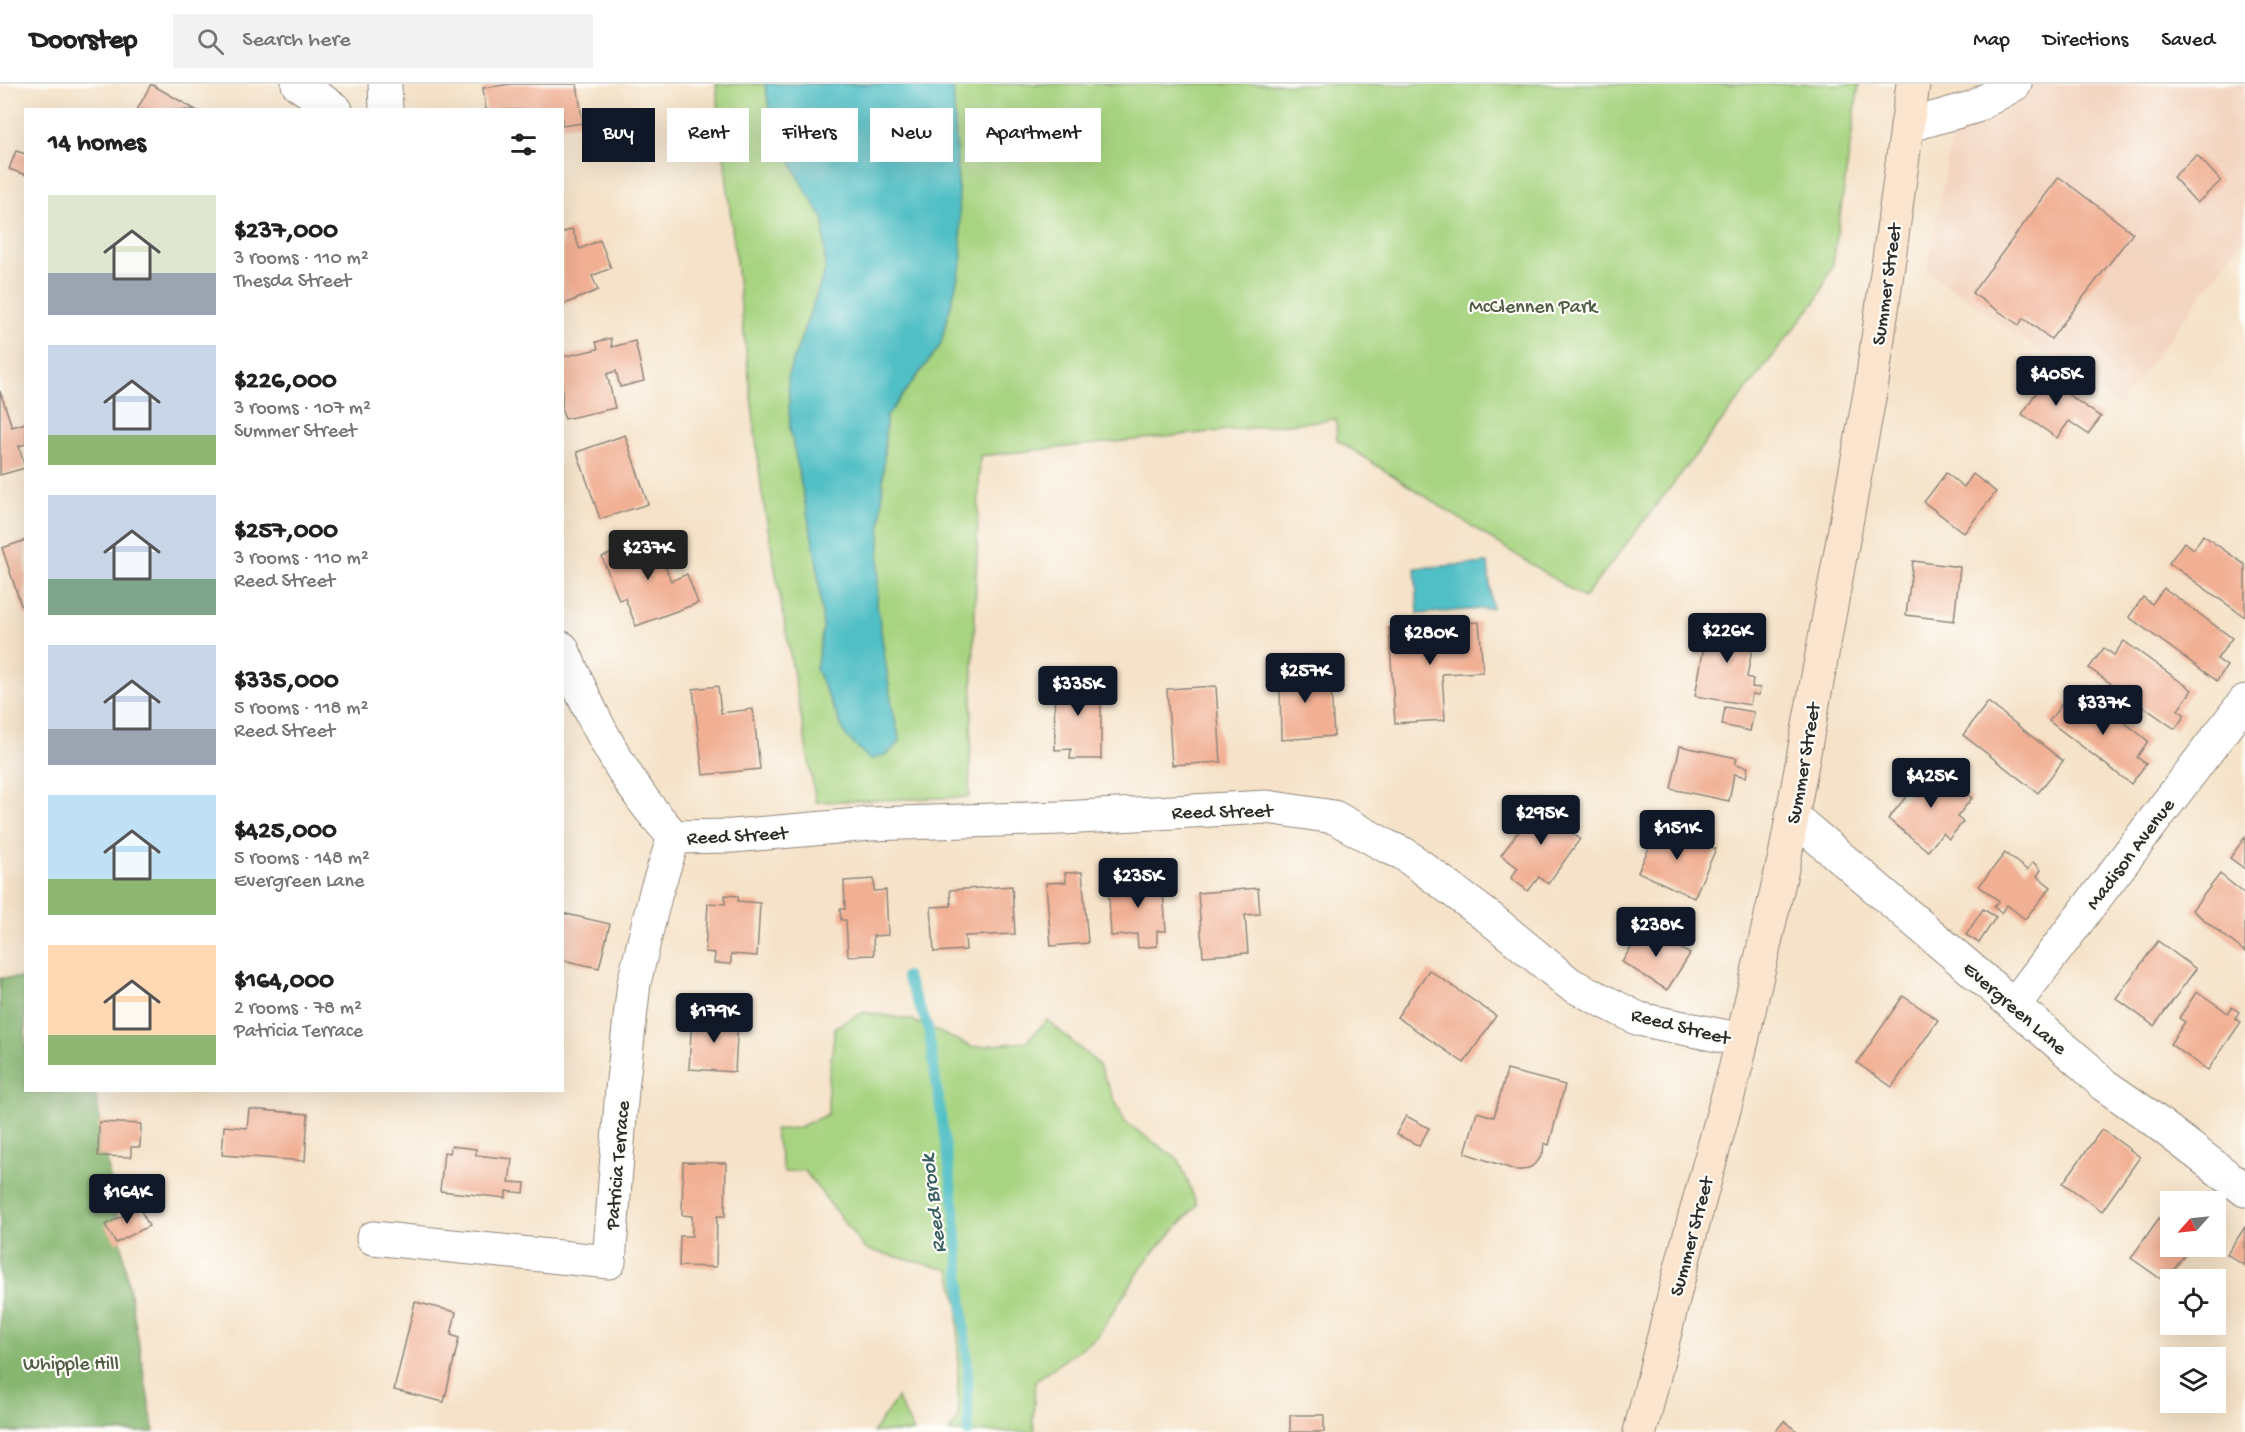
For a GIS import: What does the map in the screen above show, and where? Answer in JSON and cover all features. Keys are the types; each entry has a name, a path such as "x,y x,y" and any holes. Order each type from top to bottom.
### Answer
{"main road":[{"name":"Summer Street","path":"1640,1432 1742,1040 1785,856 1872,382 1913,84"}],"street":[{"path":"298,84 333,108"},
{"path":"385,84 386,108"},
{"path":"1907,126 1974,107 2015,84"},
{"path":"564,653 608,746 639,796 674,837"},
{"name":"Madison Avenue","path":"2014,1005 2245,701"},
{"name":"Reed Street","path":"674,837 733,836 870,824 1061,818 1267,807 1334,817 1404,854 1491,919 1570,984 1639,1018 1742,1040"},
{"name":"Evergreen Lane","path":"1792,816 2014,1005 2104,1085 2146,1114 2245,1190"},
{"name":"Patricia Terrace","path":"373,1238 609,1262 622,1089 634,983 656,892 674,837"}],"shaded area":[{"path":"2031,84 2245,84 2245,237 2119,406 1927,271 1952,136 1991,123 2014,104"}],"green space":[{"name":"McClennen Park","path":"716,84 1859,84 1833,264 1818,298 1584,598 1337,440 1336,419 980,456 969,797 816,802 762,494 725,162 749,162 749,108 719,108"},
{"name":"Whipple Hill","path":"0,978 24,978 24,1092 95,1092 154,1432 0,1432"},
{"path":"864,1012 912,1020 972,1047 1026,1042 1047,1020 1098,1064 1125,1122 1179,1160 1197,1205 1146,1261 1097,1337 1035,1381 1033,1422 1035,1432 949,1432 958,1419 958,1305 950,1270 865,1249 804,1170 784,1172 774,1130 797,1128 828,1114 828,1084 835,1027"},
{"path":"897,1398 914,1432 873,1432"}],"water":[{"path":"765,84 953,84 962,262 940,346 886,417 877,604 892,706 900,742 887,754 870,760 846,736 816,669 823,628 817,562 790,429 788,375 825,270 824,220 791,162 858,162 858,108 769,108"},
{"path":"1488,563 1492,608 1418,614 1415,568"}],"building":[{"path":"151,84 193,108 138,108"},
{"path":"511,84 577,84 582,123 564,126 564,108 486,108 483,88"},
{"path":"16,151 24,153 24,174 9,169"},
{"path":"2197,155 2221,181 2197,203 2173,177"},
{"path":"2059,177 2133,233 2051,339 2023,318 2019,325 1972,293"},
{"path":"572,229 580,249 600,240 611,268 592,276 598,290 564,304 564,232"},
{"path":"611,338 612,347 635,341 644,381 620,387 616,371 607,374 615,408 565,419 564,357 598,349 596,342"},
{"path":"2037,367 2063,385 2061,390 2101,417 2088,434 2069,421 2057,438 2022,414 2038,390 2026,382"},
{"path":"0,391 12,427 24,424 24,445 19,446 24,468 0,475"},
{"path":"625,435 648,504 600,519 577,452"},
{"path":"1946,473 1964,487 1973,474 1996,492 1964,533 1924,502"},
{"path":"662,534 673,563 665,566 671,581 687,574 698,603 636,626 625,598 619,600 602,557"},
{"path":"2203,535 2245,565 2245,617 2169,563 2184,542 2194,549"},
{"path":"24,541 24,614 2,548"},
{"path":"1913,561 1960,567 1954,621 1906,615"},
{"path":"2164,588 2232,638 2217,659 2227,666 2217,681 2129,617 2143,597 2152,604"},
{"path":"1709,619 1743,625 1741,631 1755,633 1747,677 1753,679 1752,687 1760,688 1759,695 1752,694 1750,705 1695,696"},
{"path":"1479,622 1483,672 1442,674 1445,720 1395,723 1389,628"},
{"path":"2124,641 2192,690 2178,710 2185,715 2175,729 2089,668 2104,648 2114,655"},
{"path":"1319,664 1319,688 1331,687 1334,736 1281,740 1280,686 1284,686 1284,665"},
{"path":"1054,676 1095,676 1096,696 1101,696 1101,759 1070,759 1071,749 1055,750"},
{"path":"718,686 721,713 753,709 760,769 703,775 693,689"},
{"path":"1216,686 1221,762 1172,765 1167,689"},
{"path":"2087,693 2148,741 2137,757 2146,764 2131,784 2049,721 2064,701 2074,710"},
{"path":"1988,702 2063,761 2038,793 1963,735"},
{"path":"1725,707 1754,712 1750,731 1722,725"},
{"path":"1680,746 1737,758 1735,764 1748,767 1746,777 1734,774 1729,801 1671,789"},
{"path":"1932,765 1972,798 1957,817 1963,822 1949,839 1943,833 1928,851 1888,819"},
{"path":"1543,799 1571,820 1565,828 1580,839 1548,884 1539,877 1528,891 1511,878 1518,868 1501,855"},
{"path":"1660,824 1716,849 1694,898 1638,872"},
{"path":"2245,837 2245,869 2230,858"},
{"path":"2005,853 2027,870 2033,862 2041,870 2037,876 2051,887 2025,919 2007,905 2001,913 1994,907 1999,901 1979,886"},
{"path":"1082,872 1088,943 1051,946 1046,883 1066,882 1065,873"},
{"path":"2220,874 2245,894 2245,952 2192,910"},
{"path":"1162,876 1166,931 1157,931 1157,946 1138,948 1137,934 1111,936 1108,880"},
{"path":"874,879 874,891 886,890 888,935 873,936 874,955 848,956 846,920 841,920 840,909 845,909 844,881"},
{"path":"1012,886 1015,934 965,936 966,950 934,952 931,907 951,906 950,890"},
{"path":"1258,888 1260,914 1245,915 1248,953 1203,956 1198,893"},
{"path":"725,895 738,896 738,901 760,903 757,956 731,954 731,964 714,963 715,953 705,952 708,903 725,904"},
{"path":"1983,909 1996,917 1979,943 1966,935"},
{"path":"564,913 610,924 599,968 564,960"},
{"path":"1644,926 1690,954 1667,990 1622,962"},
{"path":"2158,941 2196,969 2154,1026 2116,998"},
{"path":"1429,970 1496,1016 1464,1063 1397,1017"},
{"path":"2197,991 2228,1013 2232,1007 2239,1012 2235,1018 2241,1022 2208,1070 2170,1044 2185,1022 2179,1018"},
{"path":"1903,996 1938,1020 1892,1087 1857,1063"},
{"path":"692,1015 738,1018 735,1072 689,1069"},
{"path":"1507,1070 1565,1085 1549,1145 1544,1143 1543,1153 1538,1161 1522,1170 1515,1170 1465,1153 1477,1112 1494,1117"},
{"path":"249,1109 308,1114 305,1161 222,1155 224,1126 247,1128"},
{"path":"1406,1116 1429,1128 1419,1146 1396,1134"},
{"path":"99,1122 141,1124 140,1147 131,1147 131,1157 98,1156"},
{"path":"2102,1129 2140,1157 2102,1211 2063,1183"},
{"path":"451,1146 476,1149 476,1155 512,1159 509,1182 525,1183 524,1193 506,1191 506,1198 440,1191 444,1152 450,1153"},
{"path":"683,1162 726,1163 725,1216 717,1216 716,1267 679,1266 680,1236 692,1236 692,1216 682,1215"},
{"path":"139,1207 149,1226 116,1243 105,1225"},
{"path":"2159,1218 2160,1257 2183,1257 2174,1269 2160,1269 2160,1278 2131,1258"},
{"path":"2245,1227 2245,1266 2227,1254"},
{"path":"415,1302 456,1312 451,1335 459,1338 444,1402 394,1390"},
{"path":"1290,1415 1324,1415 1324,1432 1290,1432"},
{"path":"1784,1421 1798,1432 1775,1432"}],"waterway":[{"name":"Reed Brook","path":"906,976 928,1027 954,1203 968,1369 968,1432"}]}
